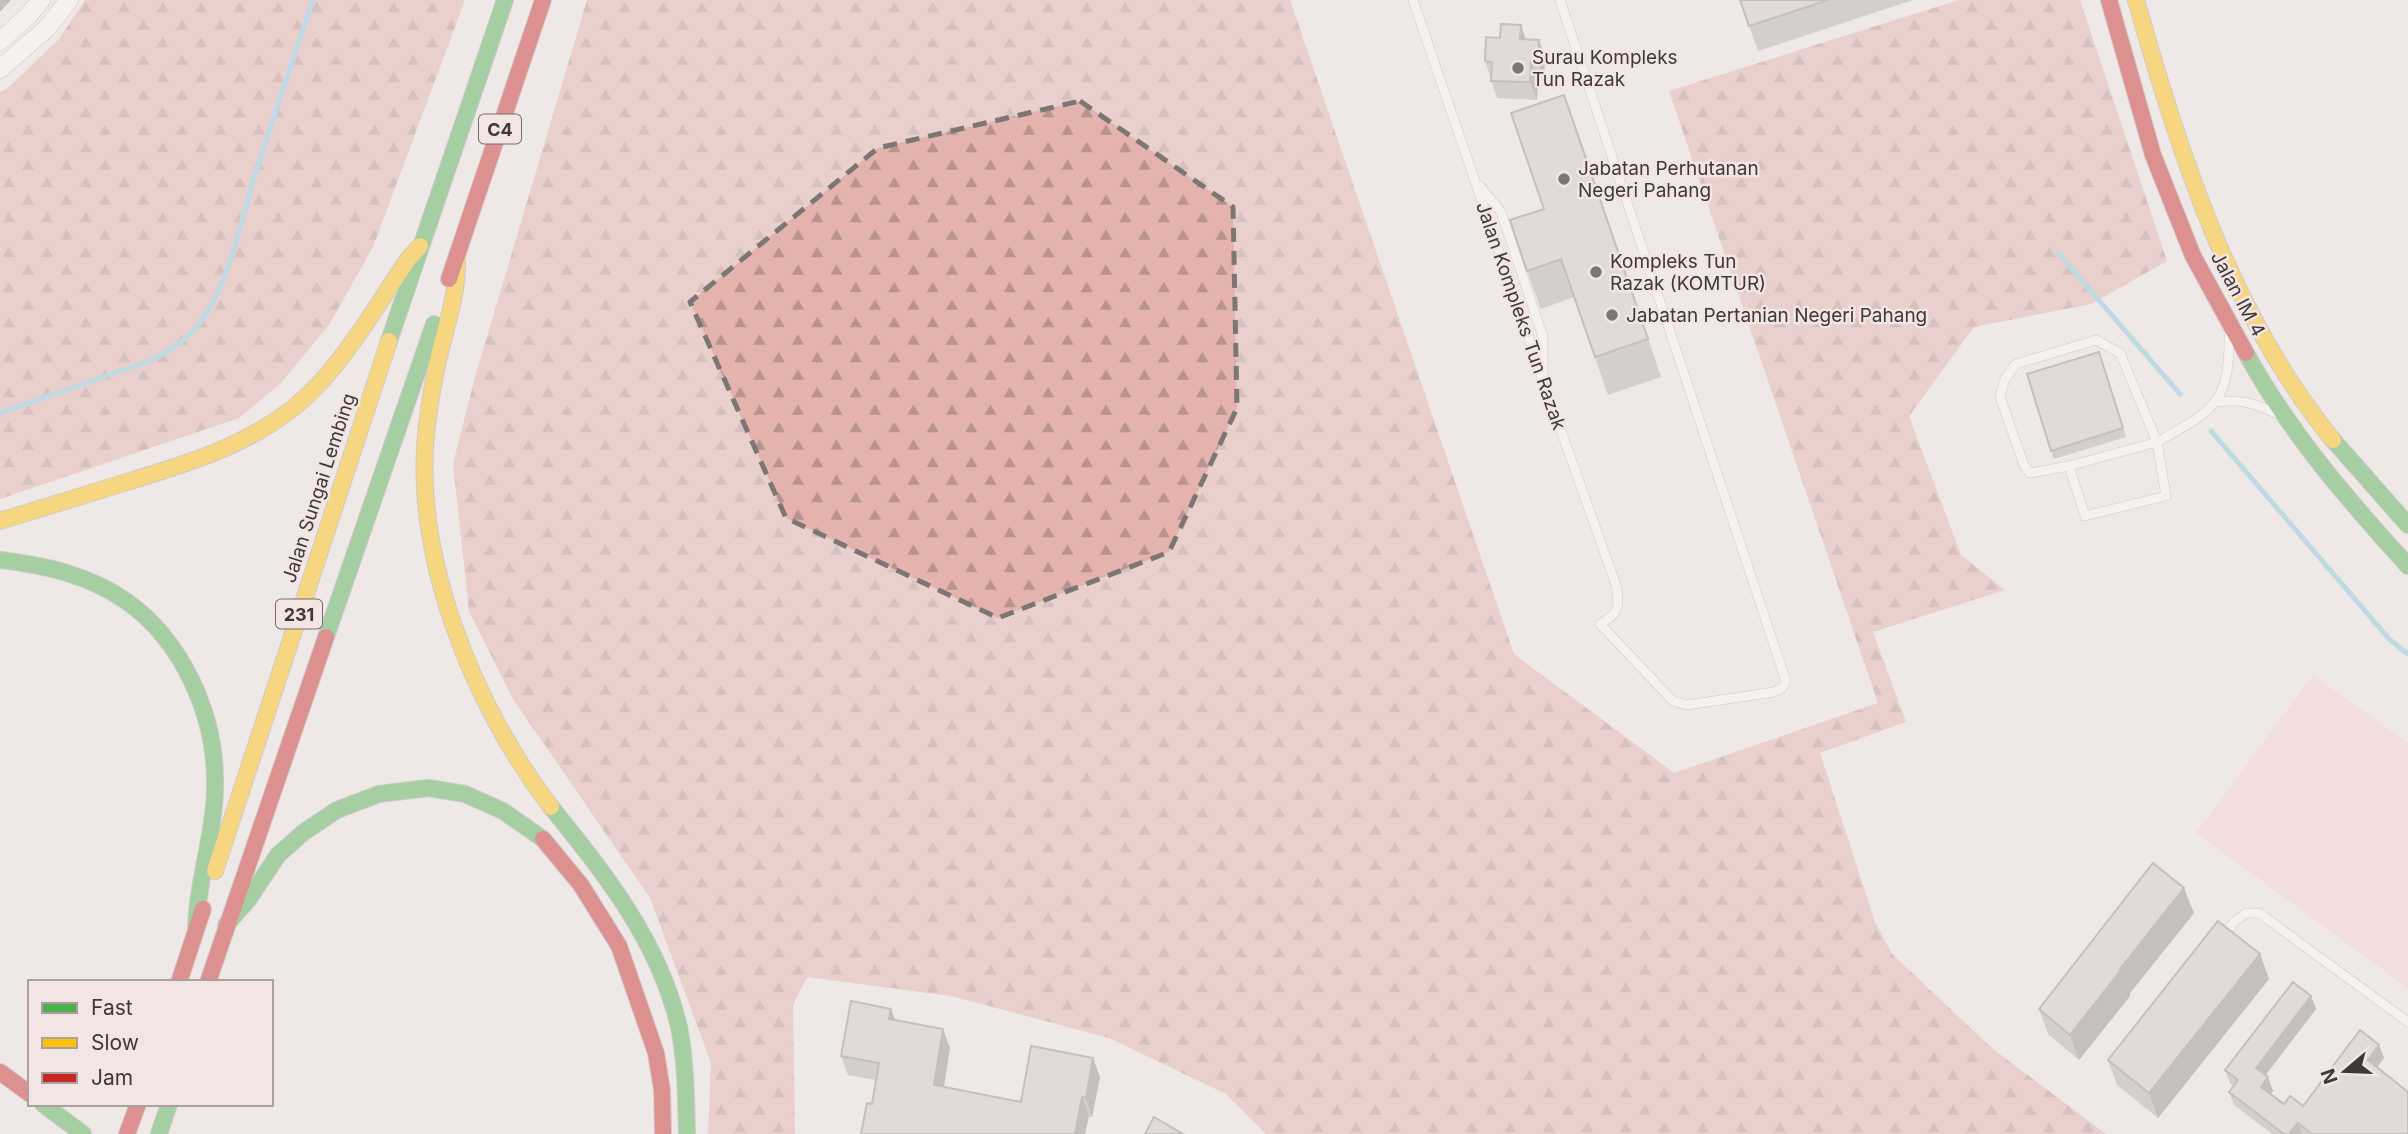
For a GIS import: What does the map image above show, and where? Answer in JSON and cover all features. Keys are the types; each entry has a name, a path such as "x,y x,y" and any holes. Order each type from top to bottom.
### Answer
{"main road":[{"name":"C4","path":"420,246 505,0"},
{"name":"C4","path":"457,258 543,0"},
{"name":"Jalan IM 4","path":"2109,0 2153,155 2193,256 2262,382 2359,512 2408,566"},
{"name":"Jalan IM 4","path":"2136,0 2179,140 2215,236 2256,324 2304,402 2408,525"},
{"path":"0,521 184,464 237,444 285,415 318,385 343,356 409,258 420,246"},
{"name":"Jalan Sungai Lembing","path":"180,980 420,246"},
{"path":"457,258 458,278 437,364 424,461 426,496 443,584 464,652 489,710 527,774 631,912 661,973 679,1028 686,1084 687,1134"},
{"name":"231","path":"209,980 457,258"},
{"path":"0,560 49,567 98,586 138,610 173,648 201,701 215,751 214,808 196,900 196,929"},
{"path":"226,925 248,900 278,855 304,832 337,810 359,800 379,794 428,788 465,794 503,810 540,835 581,885 619,946 656,1053 662,1090 663,1134"},
{"path":"0,1072 28,1093"},
{"path":"46,1106 83,1134"},
{"path":"127,1134 138,1106"},
{"path":"159,1134 167,1109"}],"street":[{"path":"0,41 29,15 41,0"},
{"path":"0,69 47,28 69,0"}],"lane":[{"name":"Jalan Kompleks Tun Razak","path":"1413,0 1616,585 1619,604 1613,617 1600,624 1673,701 1688,705 1774,692 1782,688 1786,681 1560,0"},
{"path":"1474,178 1501,212 1543,337 1543,380"},
{"path":"2069,466 2085,516 2166,496 2157,442 2120,353 2096,340 2016,364 2005,379 2000,397 2024,465 2030,473 2069,466 2157,442 2188,425 2217,402 2227,373 2228,320"},
{"path":"2217,402 2235,400 2259,405 2288,419"},
{"path":"2218,943 2234,922 2246,913 2259,913 2408,1022"}],"highlighted area":[{"path":"1080,101 1233,207 1237,408 1169,552 998,618 786,518 690,302 878,148"}],"green space":[{"path":"85,0 465,0 373,247 329,325 281,383 239,418 0,499 0,92 8,88 59,39"},
{"path":"587,0 1290,0 1514,654 1674,773 1878,703 1669,91 1959,0 2080,0 2167,261 2091,304 1974,327 1909,416 1961,555 2005,590 1873,632 1906,722 1820,753 1875,922 1892,954 1993,1049 2106,1134 1266,1134 1226,1094 1109,1038 951,996 807,977 793,1005 795,1134 708,1134 711,1063 650,898 513,699 469,611 453,464 475,377"}],"shaded area":[{"path":"2313,675 2408,743 2408,988 2196,833"}],"building":[{"path":"1740,0 1828,0 1749,26"},
{"path":"1501,24 1521,25 1520,39 1539,40 1538,62 1531,61 1530,82 1491,81 1492,62 1485,61 1486,37 1500,38"},
{"name":"Kompleks Tun Razak (KOMTUR)","path":"1564,95 1648,339 1595,357 1561,259 1527,271 1510,220 1544,209 1511,113"},
{"path":"2099,352 2123,428 2051,451 2027,374"},
{"path":"2153,863 2184,888 2070,1035 2039,1009"},
{"path":"2218,921 2260,954 2149,1093 2108,1060"},
{"path":"2293,982 2311,996 2256,1068 2268,1077 2261,1087 2284,1104 2290,1096 2303,1106 2360,1030 2379,1045 2368,1060 2408,1092 2408,1134 2312,1134 2298,1123 2289,1134 2284,1134 2229,1092 2238,1080 2225,1070"},
{"path":"851,1001 891,1009 889,1019 943,1029 934,1085 1021,1102 1031,1046 1093,1058 1086,1098 1082,1097 1075,1134 861,1134 867,1103 872,1104 879,1063 841,1056"},
{"path":"1154,1117 1183,1134 1145,1134"}],"waterway":[{"path":"0,413 152,360 179,344 196,327 211,306 226,272 313,0"},
{"path":"2058,253 2180,394"},
{"path":"2211,431 2390,640 2408,654"}],"traffic: fast":[{"path":"389,341 505,0"},
{"path":"326,637 434,324"},
{"path":"2246,353 2300,438 2363,516 2408,566"},
{"path":"2333,440 2408,525"},
{"path":"0,560 66,573 112,592 146,617 164,636 192,680 209,730 215,781 213,818 196,929"},
{"path":"226,925 248,900 278,855 304,832 337,810 379,794 428,788 465,794 503,811 543,839"},
{"path":"551,807 610,883 644,937 658,966 679,1027 687,1134"},
{"path":"46,1106 83,1134"},
{"path":"159,1134 168,1106"}],"traffic: slow":[{"path":"2136,0 2191,174 2237,286 2265,340 2297,391 2333,440"},
{"path":"0,521 205,456 230,446 277,420 299,403 332,369 420,246"},
{"path":"457,258 454,294 436,370 427,425 425,474 429,525 439,576 454,627 474,676 497,723 551,807"},
{"path":"215,871 389,341"}],"traffic: jam":[{"path":"449,279 543,0"},
{"path":"2109,0 2153,155 2193,256 2246,353"},
{"path":"209,980 326,637"},
{"path":"543,839 581,885 619,946 656,1053 662,1090 663,1134"},
{"path":"180,980 203,909"},
{"path":"0,1072 28,1093"},
{"path":"127,1134 137,1106"}],"place":[{"name":"Surau Kompleks Tun Razak","path":"1518,68"},
{"name":"Jabatan Perhutanan Negeri Pahang","path":"1564,179"},
{"name":"Kompleks Tun Razak (KOMTUR)","path":"1596,272"},
{"name":"Jabatan Pertanian Negeri Pahang","path":"1612,315"}]}
